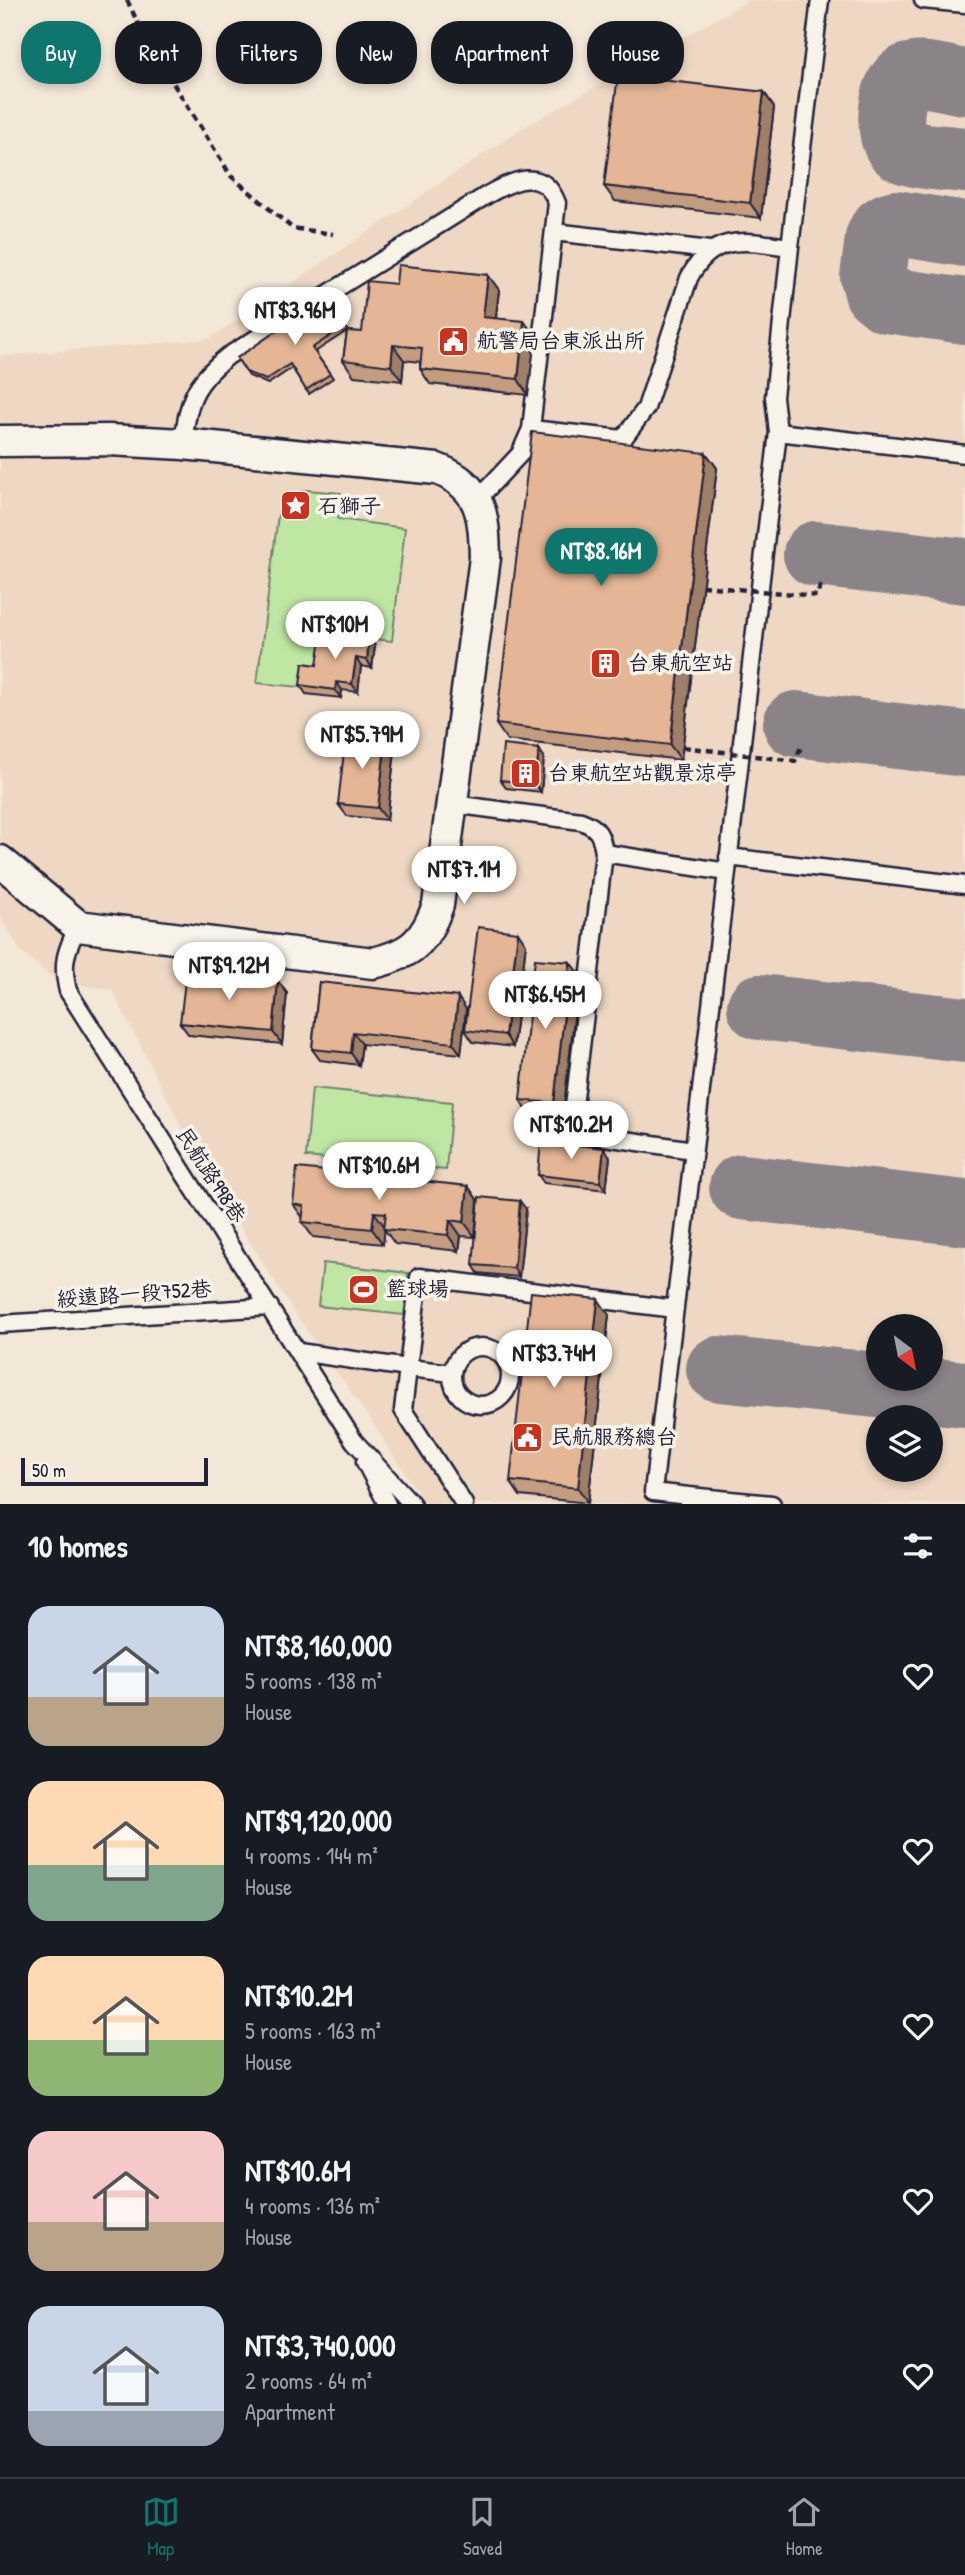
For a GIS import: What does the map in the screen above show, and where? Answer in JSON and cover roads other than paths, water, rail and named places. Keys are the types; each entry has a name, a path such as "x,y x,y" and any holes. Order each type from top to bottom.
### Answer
{"street":[{"path":"0,441 109,440 183,444 437,469 453,475 467,485 477,500 484,527 485,558 438,905 430,928 417,945 397,958 373,963 78,926 0,861"}],"lane":[{"path":"772,1504 688,1500 653,1492 778,432 774,397 820,0"},
{"path":"923,0 965,4"},
{"path":"183,444 192,394 200,381 228,356 487,195 519,180 533,179 545,183 557,203 531,429 520,454 477,500"},
{"path":"554,233 710,250 730,243 748,241 790,247"},
{"path":"531,429 623,439 646,408 689,278 710,250"},
{"path":"778,432 965,454"},
{"path":"453,804 581,821 592,824 600,832 604,853 571,1132 693,1150"},
{"path":"604,853 965,885"},
{"name":"民航路998巷","path":"78,926 66,950 64,972 68,990 299,1352 354,1441 387,1504"},
{"path":"464,1504 402,1410 419,1277 675,1309"},
{"name":"綏遠路一段752巷","path":"0,1324 270,1307"},
{"path":"299,1352 452,1373"},
{"name":"民航路998巷","path":"354,1441 412,1504"}],"place":[{"name":"航警局台東派出所","path":"454,341"},
{"name":"石獅子","path":"295,506"},
{"name":"台東航空站","path":"605,663"},
{"name":"台東航空站觀景涼亭","path":"525,773"},
{"name":"籃球場","path":"363,1289"},
{"name":"民航服務總台","path":"528,1437"}]}
